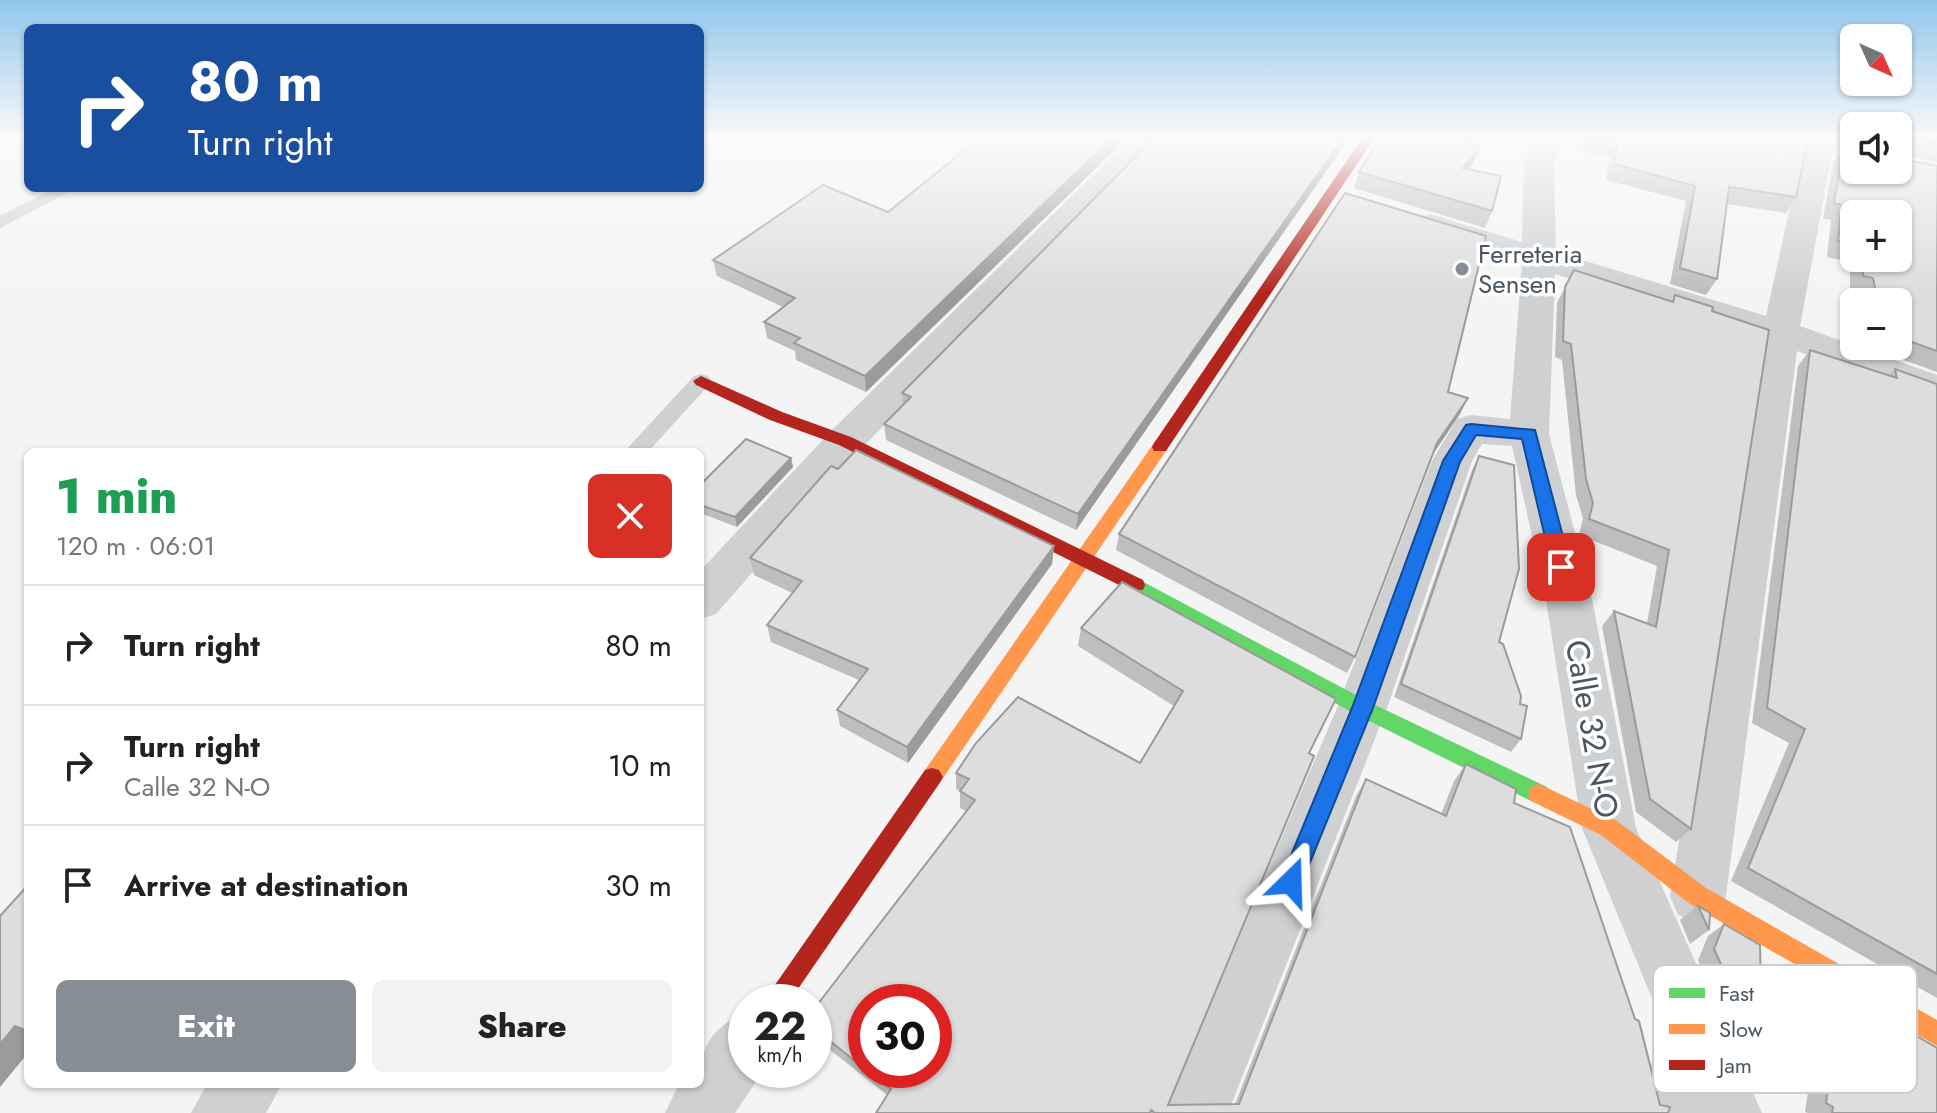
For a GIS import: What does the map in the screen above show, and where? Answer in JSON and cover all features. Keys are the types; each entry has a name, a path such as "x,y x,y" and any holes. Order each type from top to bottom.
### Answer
{"street":[{"path":"704,597 845,441 1097,189"},
{"path":"788,984 1085,557 1347,198 1350,189"},
{"name":"Calle 32 N-O","path":"1539,189 1539,258 1529,434 1568,594 1609,828 1666,965"},
{"path":"1698,896 1781,332 1809,189"},
{"path":"1406,217 1781,332 1937,389"},
{"path":"701,381 776,416 845,441 1085,557 1362,708 1609,828 1698,896 1818,965"},
{"path":"1196,1113 1362,708 1452,461 1471,429 1529,434"},
{"path":"1917,1022 1937,1034"},
{"path":"697,1113 728,1069"},
{"path":"223,1113 247,1088"},
{"path":"1674,1113 1677,1093"},
{"name":"Calle 32 N-O","path":"1721,1093 1730,1113"}],"lane":[{"path":"0,223 60,192"},
{"path":"639,448 701,381"}],"building":[{"path":"817,189 832,189 888,212 917,189 1059,189 865,376 794,343 800,338 764,322 795,298 713,260"},
{"path":"1104,189 1307,189 1078,514 884,424 911,397 902,393"},
{"path":"1417,189 1498,189 1492,211"},
{"path":"1694,189 1729,189 1717,279 1680,268"},
{"path":"1742,189 1798,189 1796,197"},
{"path":"1837,189 1937,189 1937,351 1912,342 1912,288 1875,288 1873,278 1863,276 1863,272 1912,272 1912,200 1840,200 1840,204 1834,203"},
{"path":"1345,193 1486,236 1448,392 1468,398 1437,443 1355,657 1119,534"},
{"path":"1574,270 1673,302 1675,295 1769,330 1691,829 1650,799 1614,611 1656,627 1669,550 1589,519 1593,503 1586,479 1571,344 1563,341 1565,287"},
{"path":"1810,350 1897,378 1895,369 1937,384 1937,974 1748,868 1805,729 1767,708"},
{"path":"746,439 791,458 735,517 704,506 704,481"},
{"path":"856,450 1054,546 907,747 837,710 868,669 767,625 802,581 750,558 831,466 838,469"},
{"path":"1479,456 1514,465 1519,569 1499,642 1503,644 1521,696 1520,704 1527,706 1521,739 1401,684"},
{"path":"1122,582 1336,699 1309,753 1314,756 1168,1105 1239,1104 1366,779 1446,816 1466,764 1516,789 1514,803 1570,827 1635,1019 1639,1021 1653,1077 1653,1093 1657,1093 1660,1105 1670,1107 1668,1113 1155,1113 1151,1110 1150,1113 876,1113 890,1088 952,1088 952,984 848,984 848,1055 832,1043 832,986 975,800 960,791 969,779 956,773 976,743 1018,697 1140,763 1183,691 1081,628"},
{"path":"24,889 24,1029 15,1026 0,1044 0,916"},
{"path":"1698,906 1710,913 1709,930"},
{"path":"1724,924 1760,945 1760,965 1721,965 1714,949"},
{"path":"1917,1036 1937,1048 1937,1113 1832,1113 1833,1107 1826,1103 1828,1093 1917,1093"}],"traffic: fast":[{"path":"1136,585 1362,708 1539,794"}],"traffic: slow":[{"path":"932,777 1160,447"},
{"path":"1539,794 1609,828 1698,896 1818,965"},
{"path":"1917,1022 1937,1034"}],"traffic: jam":[{"path":"1160,447 1334,189"},
{"path":"701,381 776,416 845,441 1136,585"},
{"path":"788,984 932,777"}],"place":[{"name":"Ferreteria Sensen","path":"1462,269"}],"route":[{"path":"1291,882 1362,708 1452,461 1471,429 1529,434 1561,567"}]}
